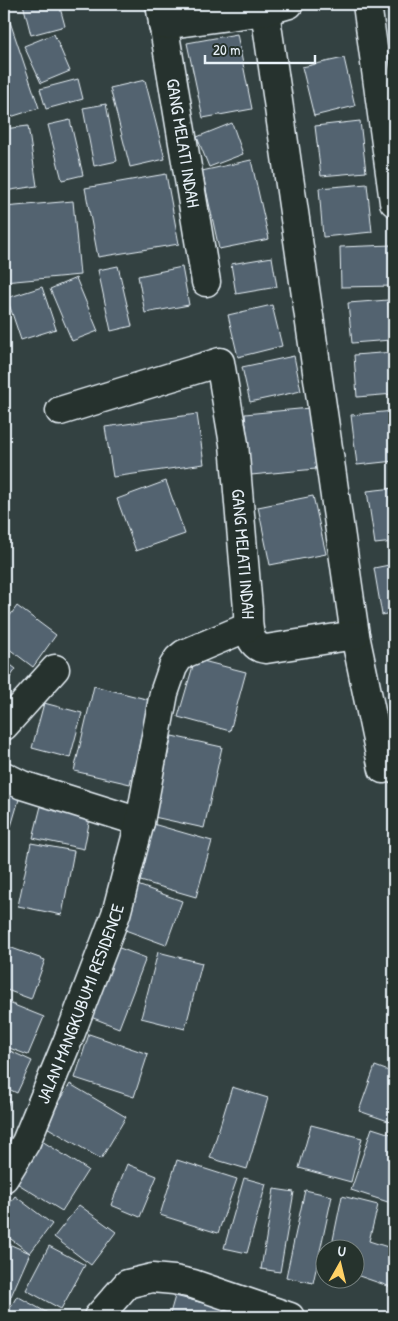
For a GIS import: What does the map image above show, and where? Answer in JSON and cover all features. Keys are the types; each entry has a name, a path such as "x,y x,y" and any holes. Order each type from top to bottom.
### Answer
{"street":[{"path":"367,4 394,202"},
{"path":"162,14 277,7 355,635 383,769"},
{"name":"GANG MELATI INDAH","path":"162,14 206,282"},
{"name":"GANG MELATI INDAH","path":"60,411 220,362 234,444 248,627 251,638 258,647 266,650 355,635"},
{"name":"JALAN MANGKUBUMI RESIDENCE","path":"4,1178 26,1142 81,1007 116,914 140,822 164,693 173,667 184,654 248,627"},
{"path":"4,726 55,669"},
{"path":"4,776 22,785 140,822"},
{"path":"98,1317 127,1284 152,1278 193,1284 290,1317"}],"building":[{"path":"4,4 39,108 4,119"},
{"path":"23,4 59,4 65,26 31,35"},
{"path":"54,34 70,71 41,83 24,46"},
{"path":"237,34 252,109 203,118 187,43"},
{"path":"394,49 394,84 383,86 377,52"},
{"path":"344,58 355,106 314,116 302,67"},
{"path":"78,79 83,99 46,109 40,89"},
{"path":"145,80 165,159 130,167 110,88"},
{"path":"106,104 117,161 94,166 83,108"},
{"path":"70,120 83,175 62,180 48,125"},
{"path":"360,121 366,172 321,176 315,126"},
{"path":"232,123 243,154 209,167 197,137"},
{"path":"28,126 37,186 4,191 4,129"},
{"path":"251,160 269,239 219,249 202,171"},
{"path":"166,174 179,244 98,257 85,188"},
{"path":"367,184 372,232 323,237 319,188"},
{"path":"73,201 80,275 4,282 4,207"},
{"path":"392,245 394,286 341,287 340,247"},
{"path":"272,257 277,287 236,294 231,264"},
{"path":"118,266 132,326 111,331 98,270"},
{"path":"182,267 189,305 145,313 138,276"},
{"path":"76,278 98,331 72,341 50,289"},
{"path":"42,287 56,329 21,340 7,298"},
{"path":"388,300 391,340 352,343 348,303"},
{"path":"272,305 282,346 238,357 228,315"},
{"path":"394,352 394,394 357,397 354,355"},
{"path":"294,356 301,391 250,402 242,367"},
{"path":"310,408 316,469 251,475 245,414"},
{"path":"394,411 394,461 357,465 351,415"},
{"path":"197,414 204,464 113,477 105,427"},
{"path":"166,481 185,534 136,551 117,499"},
{"path":"394,488 394,542 375,544 367,491"},
{"path":"313,496 326,554 270,565 258,507"},
{"path":"394,564 394,612 382,615 374,568"},
{"path":"17,606 56,635 33,667 4,645 4,624"},
{"path":"195,659 246,672 230,731 178,717"},
{"path":"4,660 16,669 4,686"},
{"path":"94,686 150,700 130,784 74,771"},
{"path":"44,703 82,713 70,758 32,748"},
{"path":"172,736 222,747 204,828 154,817"},
{"path":"4,784 22,789 10,830 4,828"},
{"path":"42,802 91,813 84,849 33,838"},
{"path":"153,824 212,841 196,897 137,880"},
{"path":"31,843 74,851 62,915 18,906"},
{"path":"132,883 182,901 166,945 117,927"},
{"path":"109,944 146,958 119,1028 83,1014"},
{"path":"9,947 45,960 31,999 4,989 4,963"},
{"path":"158,952 202,963 185,1029 141,1018"},
{"path":"4,1001 44,1017 28,1055 4,1046"},
{"path":"89,1034 148,1054 134,1097 75,1078"},
{"path":"4,1048 32,1061 17,1093 4,1087"},
{"path":"375,1066 394,1073 394,1123 359,1111"},
{"path":"70,1084 126,1117 101,1159 45,1126"},
{"path":"232,1087 268,1098 247,1169 210,1158"},
{"path":"4,1096 10,1099 4,1115"},
{"path":"311,1125 362,1138 351,1182 299,1168"},
{"path":"372,1128 394,1135 394,1204 351,1190"},
{"path":"42,1141 88,1170 62,1211 15,1182"},
{"path":"177,1160 237,1179 218,1233 160,1215"},
{"path":"127,1164 157,1176 140,1217 111,1205"},
{"path":"244,1178 266,1184 247,1253 224,1248"},
{"path":"274,1189 294,1192 280,1272 261,1269"},
{"path":"305,1190 332,1196 323,1238 316,1238 316,1269 313,1283 286,1277"},
{"path":"15,1196 52,1224 30,1253 4,1234 4,1211"},
{"path":"342,1196 378,1205 369,1241 394,1249 394,1288 366,1278 366,1238 333,1238"},
{"path":"79,1205 116,1232 91,1265 54,1237"},
{"path":"4,1242 30,1253 8,1303 4,1301"},
{"path":"49,1246 85,1265 61,1309 26,1290"},
{"path":"17,1296 53,1316 5,1317"},
{"path":"175,1296 255,1316 255,1317 169,1317"}]}
